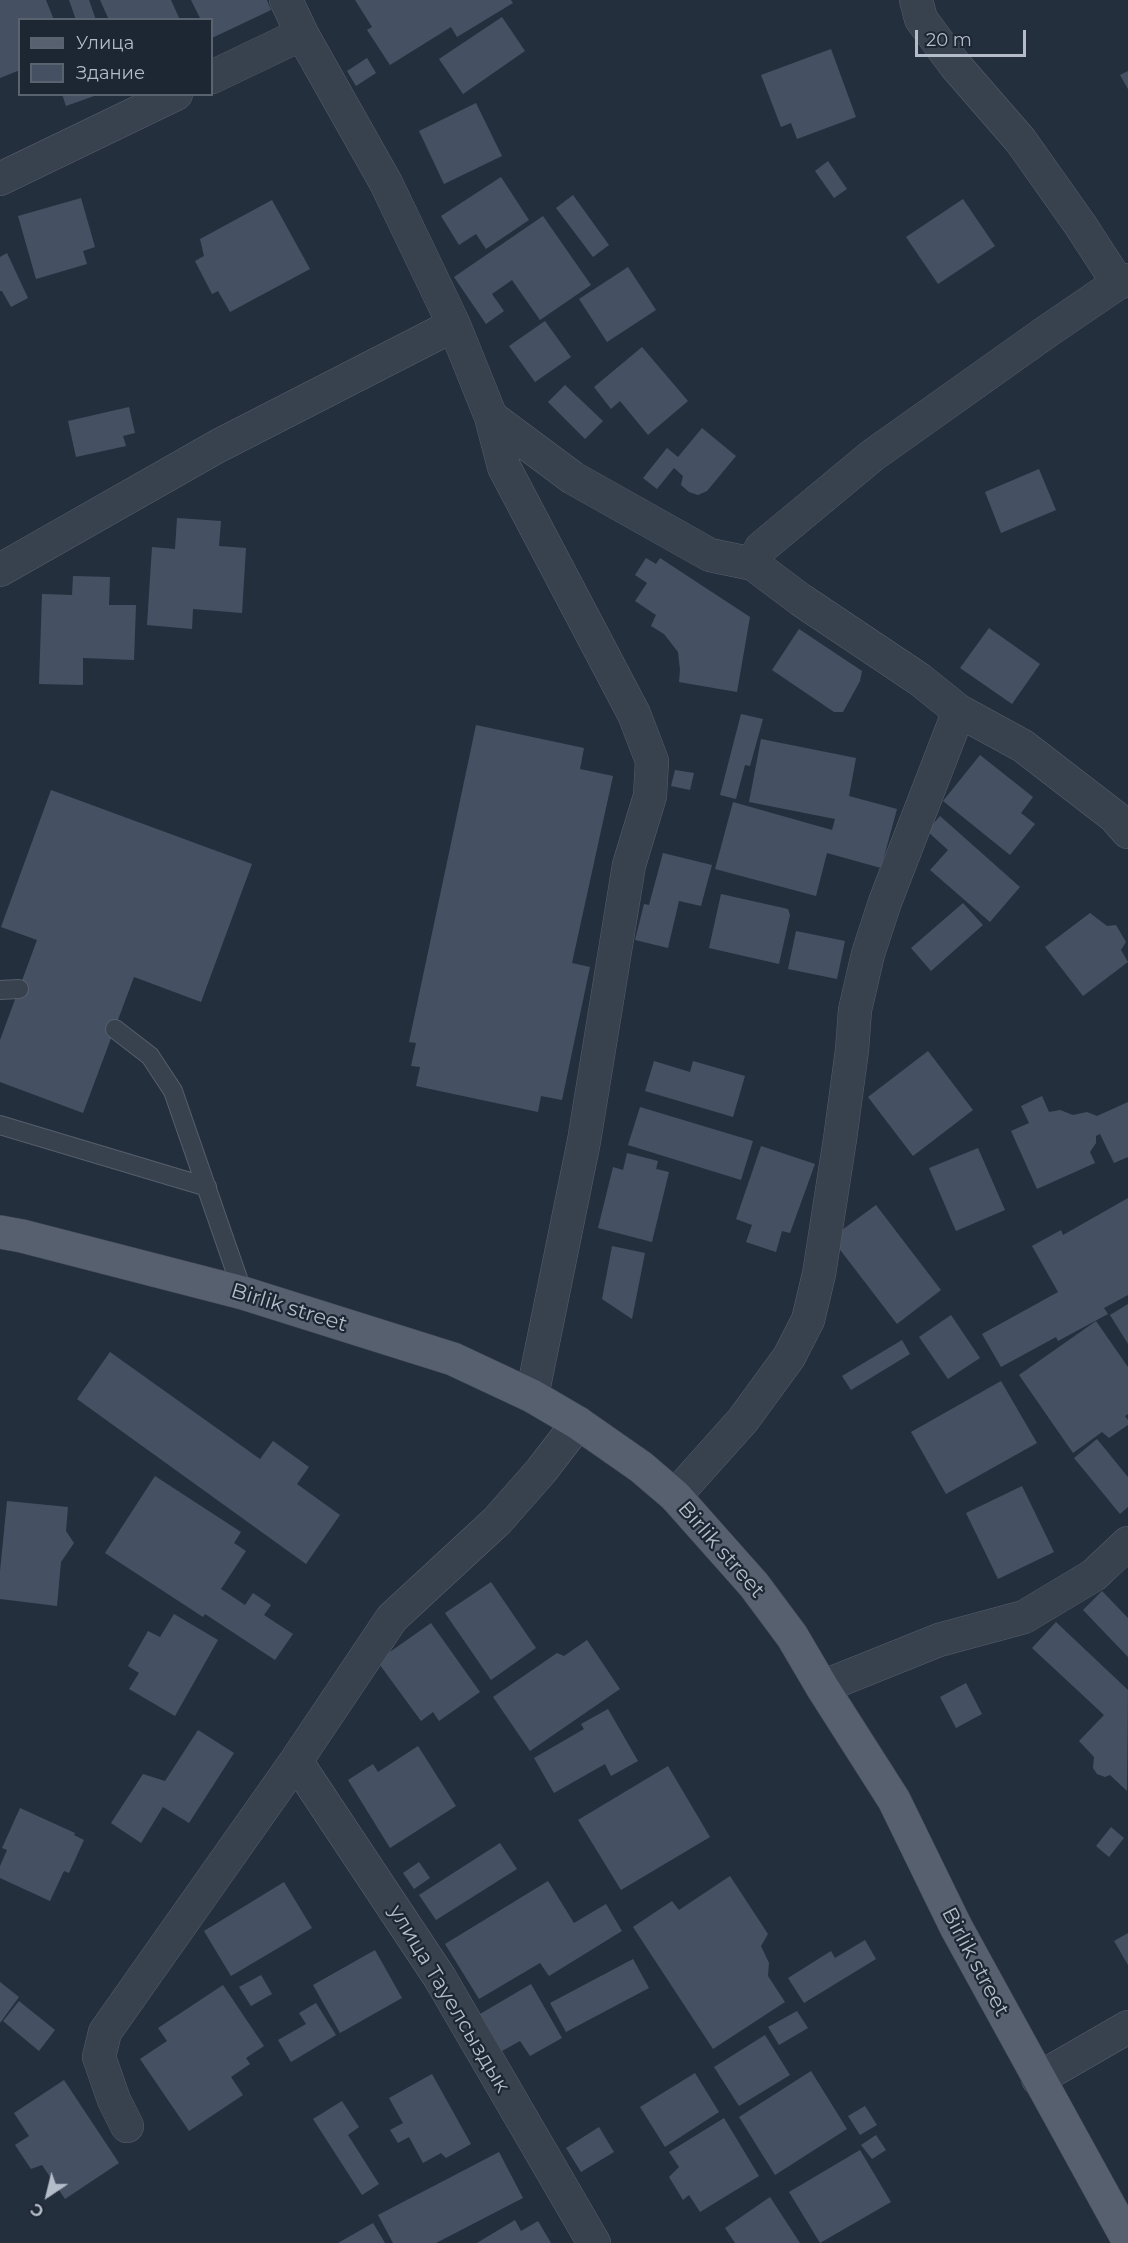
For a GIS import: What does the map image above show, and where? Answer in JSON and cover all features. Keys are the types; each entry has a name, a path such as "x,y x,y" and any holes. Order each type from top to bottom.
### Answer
{"main road":[{"name":"Birlik street","path":"0,1232 243,1293 453,1359 532,1395 578,1423 641,1467 675,1496 754,1585 792,1636 894,1800 956,1927 1128,2240"}],"street":[{"path":"286,0 302,34 386,183 454,325 491,417 504,467 634,714 652,761 650,796 629,866 584,1141 532,1395"},
{"path":"753,564 762,548 873,455 1123,282 1021,141 955,65 921,19 916,0"},
{"path":"213,77 302,34"},
{"path":"0,179 172,96"},
{"path":"0,570 218,446 454,325"},
{"path":"491,417 573,478 701,550 710,555 753,564 801,600 919,679 960,711 1023,746 1115,817 1128,832"},
{"path":"675,1496 742,1420 789,1357 808,1320 819,1274 840,1139 855,1010 868,954 885,902 960,711"},
{"path":"127,2126 114,2100 99,2057 105,2032 296,1761 392,1618 497,1521 541,1471 578,1423"},
{"path":"822,1687 939,1640 1024,1617 1094,1575 1128,1543"},
{"name":"улица Тауелсыздык","path":"296,1761 440,1978 594,2243"},
{"path":"1038,2079 1128,2027"}],"lane":[{"path":"0,990 19,989"},
{"path":"115,1029 150,1056 173,1091 243,1293"},
{"path":"0,1125 207,1187"}],"building":[{"path":"0,0 46,0 53,18 18,18 18,71 0,78"},
{"path":"69,0 89,0 95,18 75,18"},
{"path":"100,0 171,0 179,18 108,18"},
{"path":"191,0 267,0 271,10 213,38 213,18 200,18"},
{"path":"355,0 511,0 513,3 457,37 451,27 390,65 367,30 372,27"},
{"path":"502,17 525,51 463,94 439,59"},
{"path":"831,49 856,117 797,139 791,123 781,127 761,75"},
{"path":"367,58 376,73 356,86 347,71"},
{"path":"1128,71 1128,89 1120,75"},
{"path":"63,96 94,96 66,106"},
{"path":"476,103 502,156 444,184 419,131"},
{"path":"828,161 847,189 834,198 815,171"},
{"path":"501,177 529,220 486,249 476,234 459,245 441,216"},
{"path":"573,195 609,245 593,257 556,208"},
{"path":"81,198 95,247 83,251 87,264 36,279 18,216"},
{"path":"963,199 995,246 938,284 906,237"},
{"path":"272,200 310,269 230,312 218,291 212,294 195,261 204,256 200,239"},
{"path":"543,216 591,285 540,320 512,280 492,294 504,311 486,324 454,277"},
{"path":"7,253 28,298 11,307 0,291 0,257"},
{"path":"628,267 656,310 607,342 579,299"},
{"path":"545,321 571,357 535,382 509,346"},
{"path":"642,347 688,401 648,435 620,401 611,409 594,387"},
{"path":"565,385 603,421 585,439 548,402"},
{"path":"129,407 135,433 123,436 126,446 76,457 68,421"},
{"path":"702,428 736,456 707,491 698,495 689,492 681,485 683,476 674,468 657,489 643,478 667,448 678,457"},
{"path":"1039,469 1056,510 1001,533 985,492"},
{"path":"177,518 221,521 219,546 246,548 242,613 193,609 192,629 147,625 152,547 175,549"},
{"path":"646,558 656,564 660,558 750,617 737,692 679,682 678,652 664,634 651,626 656,615 635,601 647,583 635,575"},
{"path":"73,576 110,577 109,605 136,605 134,660 83,658 83,685 39,684 42,594 72,595"},
{"path":"989,628 1040,664 1012,704 960,668"},
{"path":"799,629 862,671 860,681 843,712 834,712 772,670"},
{"path":"741,714 763,719 750,766 745,765 736,799 720,795"},
{"path":"476,725 584,748 580,769 613,776 572,963 590,967 562,1100 541,1096 538,1112 416,1086 420,1067 411,1066 416,1043 409,1042"},
{"path":"761,739 856,758 849,796 897,809 881,868 827,853 816,896 715,869 733,802 832,830 835,819 749,802"},
{"path":"980,755 1033,797 1021,813 1035,824 1010,855 943,801"},
{"path":"675,770 694,773 690,790 671,786"},
{"path":"51,790 252,864 201,1002 134,977 83,1113 0,1082 0,1040 37,940 1,927"},
{"path":"940,816 1020,887 990,922 930,870 948,850 927,831"},
{"path":"663,853 712,865 701,906 679,901 668,948 635,940 644,904 649,905"},
{"path":"721,894 788,909 790,915 779,964 709,948"},
{"path":"963,903 983,925 931,971 911,948"},
{"path":"1090,913 1107,926 1116,925 1126,942 1121,950 1128,962 1083,996 1045,947"},
{"path":"796,931 845,941 837,979 788,969"},
{"path":"928,1051 973,1110 913,1156 868,1097"},
{"path":"654,1061 690,1072 693,1061 745,1076 733,1117 645,1091"},
{"path":"1042,1096 1049,1112 1060,1110 1073,1115 1087,1112 1097,1116 1128,1102 1128,1157 1114,1163 1100,1134 1096,1136 1096,1143 1090,1152 1095,1163 1037,1189 1011,1131 1029,1123 1021,1106"},
{"path":"640,1107 753,1141 741,1180 628,1145"},
{"path":"761,1146 815,1164 790,1233 782,1231 776,1252 746,1242 752,1225 736,1219"},
{"path":"978,1148 1005,1210 956,1231 929,1168"},
{"path":"627,1153 658,1161 656,1169 669,1172 652,1242 598,1228 613,1167 623,1170"},
{"path":"1128,1198 1128,1295 1104,1308 1108,1314 1058,1341 1056,1337 1001,1367 982,1334 1058,1292 1032,1246 1061,1230 1063,1235"},
{"path":"876,1205 941,1290 897,1324 831,1238"},
{"path":"612,1246 645,1253 632,1319 602,1299"},
{"path":"1128,1304 1128,1344 1110,1315"},
{"path":"951,1315 980,1358 948,1379 919,1337"},
{"path":"1096,1321 1128,1367 1128,1414 1125,1416 1128,1425 1109,1438 1102,1432 1073,1453 1019,1375"},
{"path":"902,1340 910,1354 851,1390 842,1376"},
{"path":"110,1352 260,1459 273,1441 309,1467 297,1484 340,1515 306,1564 77,1399"},
{"path":"1001,1381 1037,1443 946,1494 911,1432"},
{"path":"1097,1439 1128,1477 1128,1507 1120,1514 1074,1458"},
{"path":"155,1476 241,1532 234,1543 246,1551 221,1589 245,1605 253,1593 271,1605 264,1615 293,1634 275,1660 205,1614 203,1617 105,1553"},
{"path":"1022,1486 1054,1552 998,1579 966,1513"},
{"path":"7,1501 68,1507 66,1531 74,1543 61,1562 57,1606 0,1599 0,1571"},
{"path":"491,1582 536,1648 491,1680 445,1613"},
{"path":"1102,1591 1128,1618 1128,1657 1083,1610"},
{"path":"174,1614 218,1640 175,1716 129,1689 139,1673 128,1666 148,1631 160,1637"},
{"path":"1056,1622 1128,1690 1127,1791 1110,1775 1105,1777 1097,1774 1093,1768 1094,1757 1079,1741 1104,1715 1032,1648"},
{"path":"431,1623 480,1692 439,1721 433,1712 421,1721 377,1661"},
{"path":"587,1640 620,1689 530,1751 493,1697 557,1653 564,1656"},
{"path":"966,1683 982,1714 956,1728 940,1697"},
{"path":"608,1709 638,1761 611,1776 605,1764 554,1793 534,1758 584,1729 581,1724"},
{"path":"198,1730 234,1753 189,1823 163,1807 141,1843 111,1823 143,1774 165,1781"},
{"path":"418,1746 456,1806 390,1848 348,1780 373,1764 378,1772"},
{"path":"668,1766 710,1837 621,1890 578,1820"},
{"path":"20,1808 75,1833 74,1835 84,1840 69,1873 64,1871 50,1901 0,1878 0,1866 7,1850 2,1848"},
{"path":"1111,1827 1124,1838 1109,1857 1096,1846"},
{"path":"500,1843 517,1869 436,1920 419,1895"},
{"path":"419,1862 430,1878 414,1889 403,1873"},
{"path":"730,1876 768,1934 761,1946 769,1963 768,1976 785,2002 713,2049 633,1927 672,1901 679,1910"},
{"path":"548,1881 574,1923 606,1904 622,1931 549,1976 540,1963 479,1999 445,1944"},
{"path":"284,1882 312,1928 231,1976 204,1931"},
{"path":"1128,1933 1128,1965 1114,1941"},
{"path":"865,1940 876,1959 804,2003 788,1978 831,1951 835,1958"},
{"path":"375,1950 402,1998 340,2033 313,1985"},
{"path":"633,1959 649,1988 566,2032 550,2003"},
{"path":"261,1975 272,1994 251,2006 239,1987"},
{"path":"0,1982 19,1997 0,2023"},
{"path":"531,1984 562,2038 530,2056 520,2041 502,2051 480,2014"},
{"path":"223,1985 264,2046 246,2058 250,2064 231,2077 243,2095 189,2131 140,2059 167,2041 158,2028"},
{"path":"19,2001 55,2030 39,2051 3,2021"},
{"path":"316,2003 336,2035 291,2062 278,2040 306,2024 299,2013"},
{"path":"797,2011 808,2028 779,2045 768,2027"},
{"path":"765,2035 790,2075 739,2106 714,2067"},
{"path":"811,2071 847,2129 775,2175 739,2117"},
{"path":"695,2073 719,2112 665,2147 640,2107"},
{"path":"432,2074 471,2144 446,2158 441,2153 423,2163 409,2137 398,2143 390,2130 403,2123 389,2098"},
{"path":"64,2080 119,2163 65,2199 42,2165 31,2169 15,2145 29,2136 14,2113"},
{"path":"342,2101 359,2127 348,2135 379,2184 362,2195 313,2119"},
{"path":"865,2106 877,2125 860,2135 848,2116"},
{"path":"724,2118 759,2176 700,2212 689,2195 683,2200 669,2177 679,2167 669,2152"},
{"path":"599,2127 614,2152 581,2172 566,2148"},
{"path":"876,2135 886,2150 872,2159 861,2145"},
{"path":"860,2150 891,2202 820,2243 789,2192"},
{"path":"499,2152 523,2198 436,2243 393,2243 378,2215"},
{"path":"770,2197 800,2243 735,2243 725,2228"},
{"path":"515,2220 521,2231 538,2221 551,2243 477,2243"},
{"path":"373,2223 385,2243 338,2243"}]}
